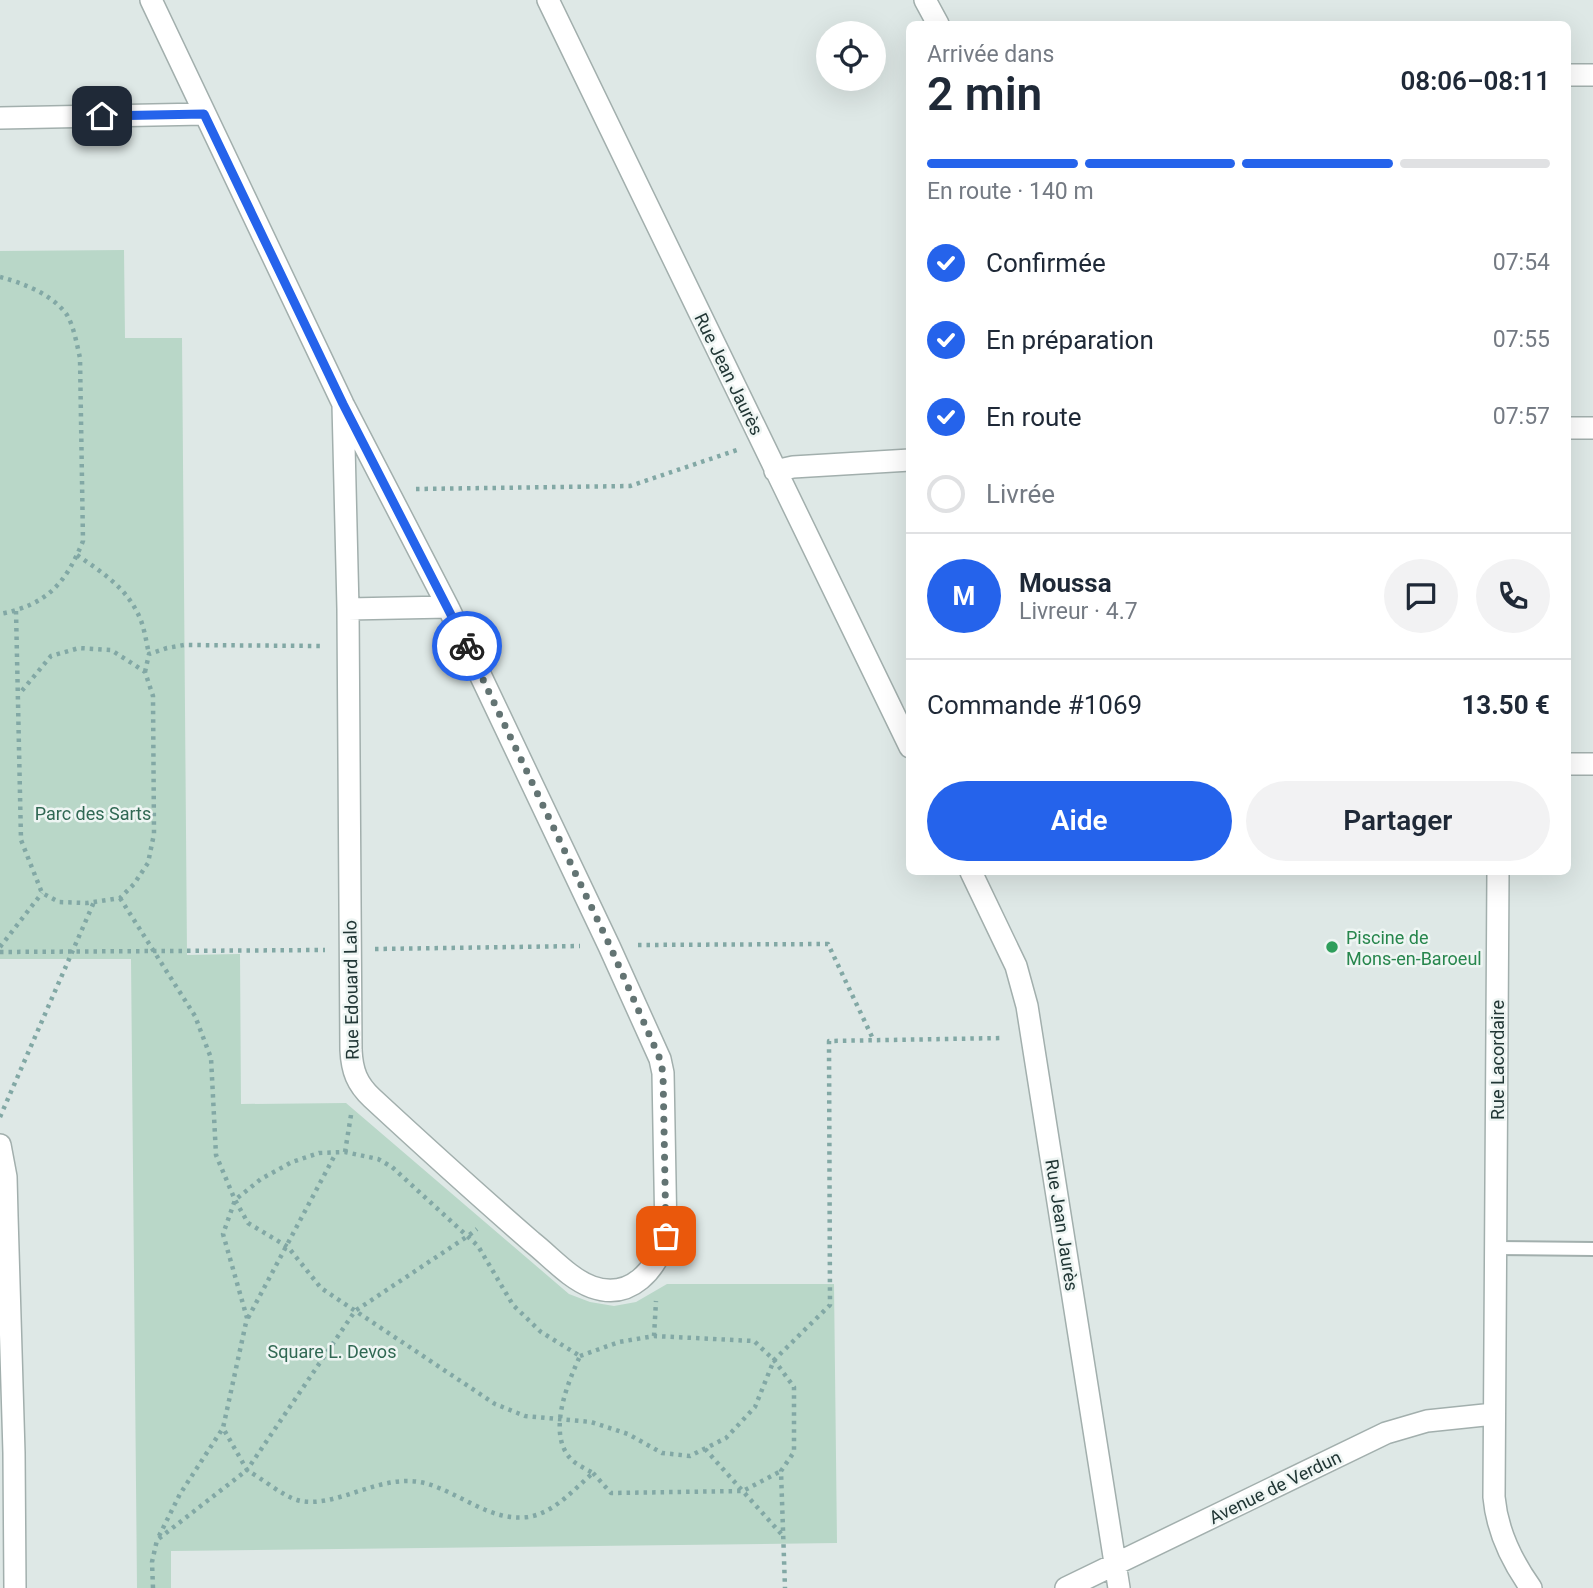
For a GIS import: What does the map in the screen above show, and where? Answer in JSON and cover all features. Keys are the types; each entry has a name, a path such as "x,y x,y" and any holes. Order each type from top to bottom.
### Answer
{"street":[{"path":"151,0 343,404 448,607 348,609"},
{"name":"Rue Jean Jaurès","path":"548,0 906,739"},
{"path":"925,0 936,21"},
{"path":"1571,75 1593,75"},
{"path":"0,118 204,114"},
{"name":"Rue Edouard Lalo","path":"343,404 348,609 351,1050 355,1077 372,1098 494,1209 574,1277 593,1287 614,1289 634,1283 653,1268 666,1236 663,1073 660,1059 610,946 448,607"},
{"path":"1571,428 1593,428"},
{"path":"775,471 800,466 906,460"},
{"path":"1571,764 1593,764"},
{"name":"Rue Jean Jaurès","path":"972,875 1016,965 1023,986 1119,1588"},
{"name":"Rue Lacordaire","path":"1498,875 1493,1414 1496,1515 1508,1551 1531,1588"},
{"path":"0,1144 7,1203 7,1453 15,1588"},
{"name":"Avenue de Verdun","path":"1066,1588 1385,1433 1427,1421 1493,1414"}],"lane":[{"path":"1495,1248 1593,1249"}],"path":[{"path":"0,277 23,283 46,296 67,315 74,335 80,358 83,541 73,565 52,592 16,611 0,614"},
{"path":"387,489 630,486 761,442"},
{"path":"16,611 20,692 21,840 42,893 59,902 94,902 120,898 134,884 148,863 154,834 153,696 145,672 149,654 138,613 128,598 115,582 77,555"},
{"path":"149,654 184,645 347,646"},
{"path":"20,692 51,656 79,648 111,650 145,672"},
{"path":"0,949 42,893"},
{"path":"120,898 195,1016 211,1058 216,1155 248,1223 288,1247 320,1288 495,1404 525,1416 591,1422 628,1434 662,1453 691,1456 726,1438 755,1407 774,1360 830,1305 829,1041 1033,1037"},
{"path":"0,1117 94,902"},
{"path":"0,949 74,952 350,950"},
{"path":"247,1318 223,1234 235,1200 261,1180 292,1162 319,1153 345,1152 378,1159 392,1167 478,1246 513,1305 541,1332 580,1356"},
{"path":"153,1588 152,1562 157,1540 180,1494 223,1428 247,1318 288,1247 336,1153"},
{"path":"157,1540 247,1470 355,1311 468,1236 485,1223 494,1209"},
{"path":"654,1336 754,1340 774,1360 794,1387 794,1452 781,1471 743,1491 611,1493 593,1474 569,1457 563,1443 559,1419 568,1381 580,1356 619,1342 654,1336"},
{"path":"223,1428 247,1470 297,1500 318,1502 398,1480 427,1483 478,1504 503,1518 546,1513 593,1474"},
{"path":"705,1449 784,1537"},
{"path":"781,1471 786,1588"}],"green space":[{"name":"Square L. Devos","path":"124,250 125,338 182,338 187,955 240,954 241,1104 346,1103 569,1294 590,1302 614,1306 636,1302 667,1284 834,1284 837,1543 171,1551 171,1588 137,1588 131,959 0,959 0,251"}],"way so far":[{"path":"467,646 610,946 660,1059 663,1073 666,1236"}],"place":[{"name":"Piscine de Mons-en-Baroeul","path":"1332,947"}],"route":[{"path":"102,116 204,114 343,404 467,646"}],"park label":[{"name":"Parc des Sarts","path":"93,813"}]}
